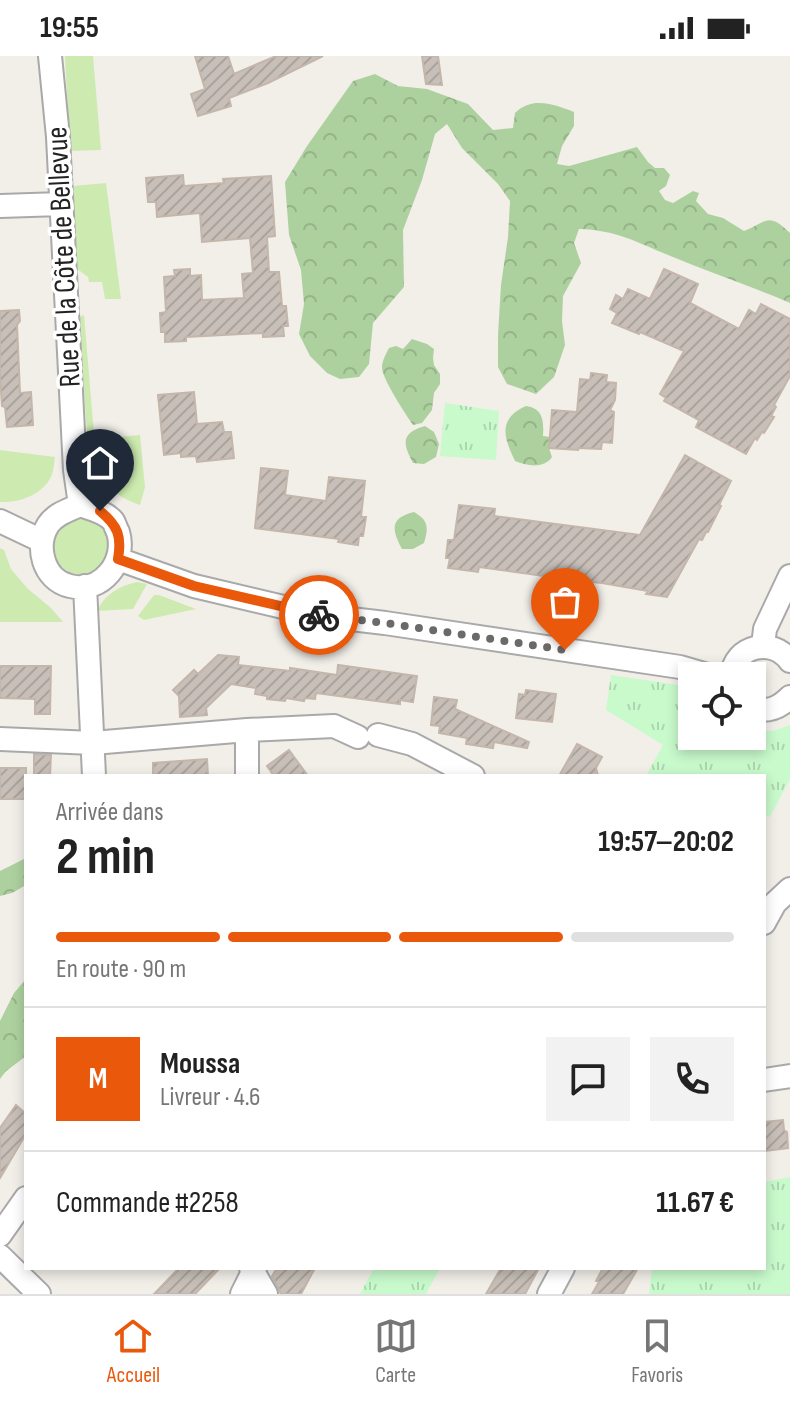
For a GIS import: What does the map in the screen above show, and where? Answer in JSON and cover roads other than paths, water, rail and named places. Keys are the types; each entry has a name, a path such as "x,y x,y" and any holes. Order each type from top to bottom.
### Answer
{"street":[{"name":"Rue de la Côte de Bellevue","path":"50,56 58,137 75,470 80,505"},
{"path":"0,206 61,204"},
{"path":"80,505 100,511 114,522 121,543 111,573 85,586 69,586 52,575 43,560 42,541 49,523 63,512 80,505"},
{"path":"0,521 42,541"},
{"path":"118,559 194,586 317,615 678,667"},
{"path":"763,646 765,629 790,576"},
{"path":"85,586 94,774"},
{"path":"737,662 742,654 763,646 780,651 790,661"},
{"path":"766,710 782,705 790,697"},
{"path":"0,739 93,743 334,726 412,744 469,774"},
{"path":"247,730 247,774"},
{"path":"766,919 775,903 790,889"},
{"path":"766,1080 790,1076"},
{"path":"0,1235 24,1201"},
{"path":"0,1256 39,1294"},
{"path":"242,1294 253,1270"},
{"path":"254,1270 266,1294"},
{"path":"549,1294 562,1270"}]}
